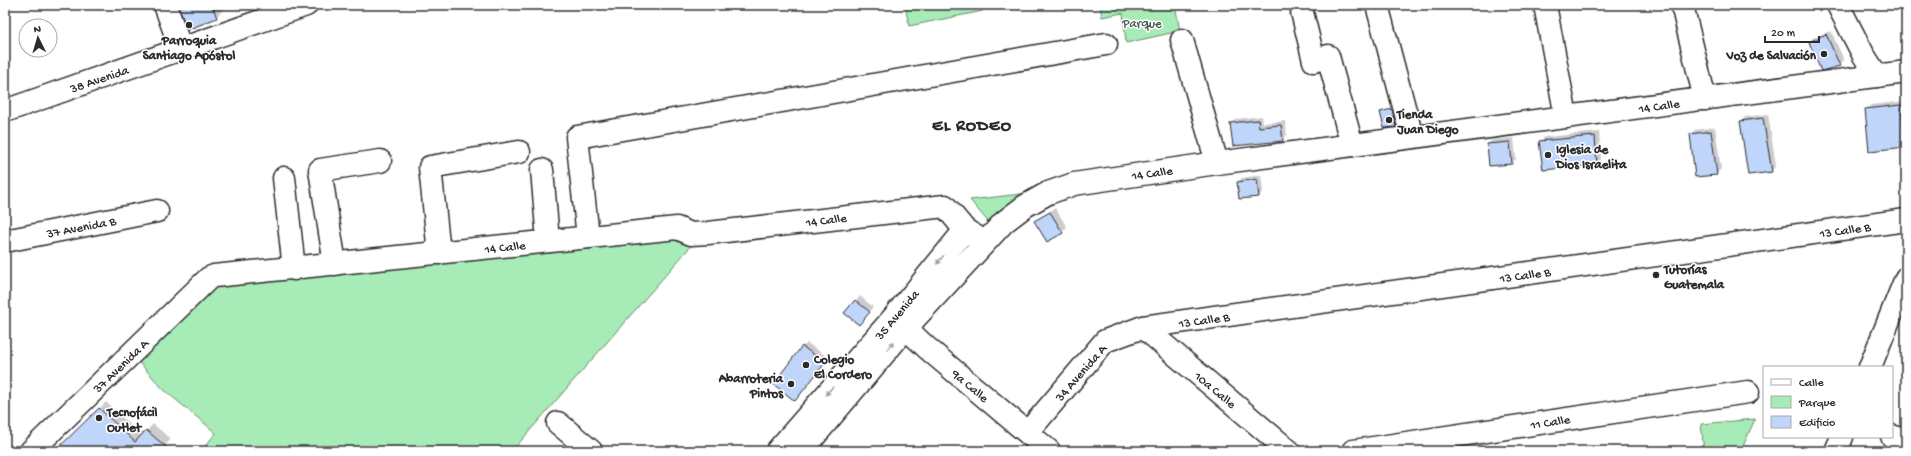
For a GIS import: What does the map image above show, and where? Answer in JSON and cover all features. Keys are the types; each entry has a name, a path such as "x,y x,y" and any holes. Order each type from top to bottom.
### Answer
{"street":[{"path":"165,5 181,49"},
{"name":"38 Avenida","path":"5,110 306,5"},
{"path":"1377,5 1412,137"},
{"path":"1544,5 1566,117"},
{"path":"1682,5 1705,99"},
{"path":"1838,5 1863,54 1877,76"},
{"path":"1302,12 1314,61 1328,56 1352,145"},
{"path":"1182,40 1216,163"},
{"path":"588,237 577,137 1106,44"},
{"name":"14 Calle","path":"209,278 214,276 294,269 677,228 691,234 708,233 945,206 965,230 985,242 1004,222 1025,206 1048,193 1074,184 1216,163 1906,72"},
{"path":"439,253 430,167 519,152"},
{"path":"335,264 320,170 380,161"},
{"path":"542,170 548,241"},
{"path":"284,178 294,269"},
{"name":"37 Avenida B","path":"5,241 158,211"},
{"name":"13 Calle B","path":"1143,327 1906,220"},
{"name":"35 Avenida","path":"802,451 900,322 965,230"},
{"name":"35 Avenida","path":"777,451 900,322 985,242"},
{"name":"37 Avenida A","path":"31,451 209,278"},
{"path":"1870,366 1906,278"},
{"name":"9a Calle","path":"900,322 927,348 1049,451"},
{"name":"34 Avenida A","path":"1028,432 1105,341 1143,327"},
{"name":"10a Calle","path":"1143,327 1289,451"},
{"name":"11 Calle","path":"1353,451 1748,392"},
{"path":"558,423 591,451"},
{"path":"1893,436 1906,441"},
{"path":"1836,451 1842,438"}],"green space":[{"path":"905,5 982,5 983,11 909,26"},
{"name":"Parque","path":"1100,5 1175,5 1180,31 1126,43 1123,13 1102,17"},
{"path":"1037,192 989,223 970,200"},
{"path":"673,234 691,246 512,451 201,451 216,433 163,389 137,360 214,286"},
{"path":"1755,419 1741,451 1704,451 1701,424"}],"building":[{"name":"Parroquia Santiago Apóstol","path":"178,5 212,5 217,18 187,30"},
{"name":"Voz de Salvación","path":"1826,34 1840,66 1821,71 1809,42"},
{"path":"1901,105 1906,147 1869,151 1865,109"},
{"name":"Tienda Juan Diego","path":"1392,109 1396,127 1384,128 1380,112"},
{"path":"1763,118 1772,172 1748,175 1740,121"},
{"path":"1258,120 1259,127 1281,125 1283,141 1233,146 1230,123"},
{"path":"1711,131 1717,175 1695,177 1690,134"},
{"path":"1595,136 1597,165 1543,170 1539,141"},
{"path":"1510,142 1512,164 1489,166 1487,144"},
{"path":"1257,179 1259,197 1239,199 1237,182"},
{"path":"1050,212 1063,233 1047,242 1034,221"},
{"path":"855,300 870,312 859,325 844,313"},
{"path":"802,346 825,363 795,401 773,384"},
{"name":"Tecnofácil Outlet","path":"99,408 135,442 146,430 171,451 55,451"}],"place":[{"name":"Parroquia Santiago Apóstol","path":"189,25"},
{"name":"Voz de Salvación","path":"1824,54"},
{"name":"Tienda Juan Diego","path":"1389,120"},
{"name":"Iglesia de Dios Israelita","path":"1548,155"},
{"name":"Tutorías Guatemala","path":"1656,275"},
{"name":"Colegio El Cordero","path":"806,365"},
{"name":"Abarroteria Pintos","path":"791,384"},
{"name":"Tecnofácil Outlet","path":"99,418"}],"district":[{"name":"EL RODEO","path":"972,124"}]}
